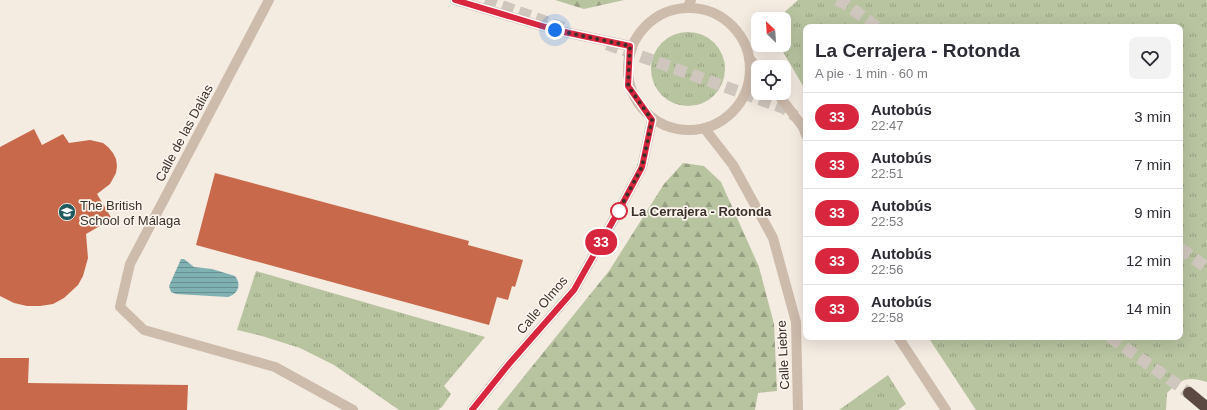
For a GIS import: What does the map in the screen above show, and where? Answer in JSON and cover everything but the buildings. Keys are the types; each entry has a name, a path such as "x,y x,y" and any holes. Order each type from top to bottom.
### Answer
{"highway":[{"path":"1189,393 1207,408"}],"street":[{"name":"Calle de las Dalias","path":"269,0 130,264 120,307 144,330 275,367 353,410"},
{"path":"455,0 555,30 630,46"},
{"path":"749,58 747,88 731,114 706,128 677,130 652,120 628,86 630,46 653,19 689,4 710,11 730,24 742,40 751,60"},
{"path":"783,100 803,127"},
{"name":"Calle Olmos","path":"472,410 509,364 574,290 642,167 652,120"},
{"name":"Calle Liebre","path":"706,128 733,165 773,238 796,322 798,410"},
{"path":"900,340 946,410"},
{"path":"333,398 338,410"}],"green space":[{"path":"555,0 624,0 584,9"},
{"path":"798,0 1207,0 1207,382 1189,379 1181,382 1167,393 1166,410 976,410 930,340 1183,340 1183,24 803,24 803,86 791,65 791,60 788,60 783,52 791,52 791,12 785,12"},
{"path":"688,32 702,35 714,43 722,55 725,69 722,83 714,95 702,103 688,106 674,103 662,95 654,83 651,69 654,55 662,43 674,35"},
{"path":"683,163 704,166 721,182 759,267 774,324 777,391 758,393 755,410 497,410 609,271 664,184"},
{"path":"256,271 485,337 444,386 451,394 442,407 438,410 399,410 334,365 300,348 237,330"},
{"path":"888,375 906,404 898,410 839,410"}],"water":[{"path":"181,259 184,259 194,267 212,269 235,276 238,283 238,289 234,294 228,297 176,294 171,292 169,286"}],"tunnel":[{"path":"485,0 563,28"},
{"path":"837,0 844,3 873,24"},
{"path":"607,44 784,108 795,116"},
{"path":"1183,250 1207,268"},
{"path":"1114,340 1189,393"}],"bus line":[{"name":"33","path":"455,0 555,30 630,46 628,86 652,120 642,167 574,290 509,364 472,410"}],"place":[{"name":"La Cerrajera - Rotonda","path":"619,211"},
{"name":"The British School of Málaga","path":"67,212"}],"route":[{"path":"555,30 630,46 628,86 652,120 642,167 618,212 619,211"}]}
